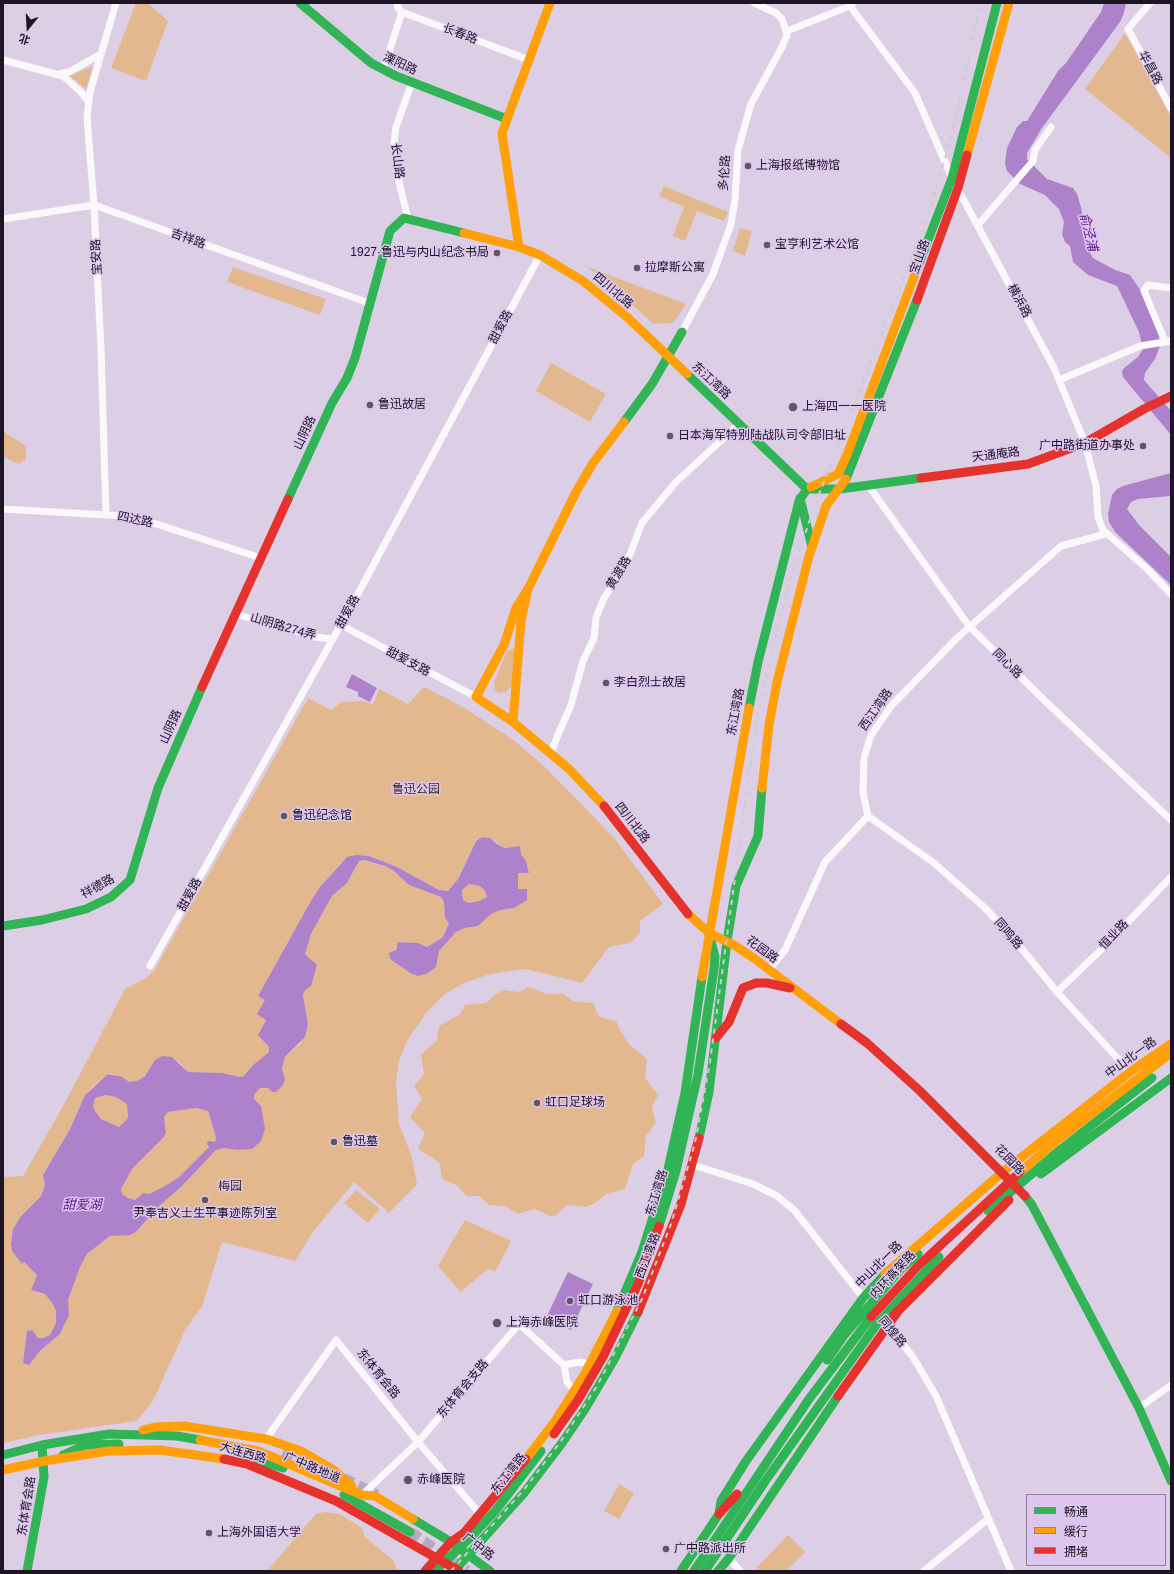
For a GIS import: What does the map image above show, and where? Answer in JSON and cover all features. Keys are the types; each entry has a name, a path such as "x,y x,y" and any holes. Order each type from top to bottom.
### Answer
{"main road":[{"name":"溧阳路","path":"300,3 360,55 383,70 507,119"},
{"path":"408,219 520,247 502,136 550,3"},
{"name":"宝山路","path":"807,489 838,474 843,464 952,178 983,52 997,3"},
{"name":"宝山路","path":"840,489 847,478 924,284 958,188 1009,3"},
{"name":"山阴路","path":"168,764 332,403 347,378 360,344 369,303 390,231 400,220 408,219"},
{"name":"四川北路","path":"520,247 540,255 583,281 627,317 668,357"},
{"name":"多伦路","path":"668,357 682,332"},
{"path":"476,697 504,646 516,608 528,589 576,492 593,462 648,389 668,357"},
{"name":"东江湾路","path":"440,1560 451,1542 464,1533 531,1454 575,1390 614,1319 636,1268 653,1221 664,1182 685,1093 709,933 758,662 800,498 807,489 668,357"},
{"name":"天通庵路","path":"840,489 1028,464 1085,443 1159,401 1171,396"},
{"name":"宝山路","path":"840,489 843,464"},
{"path":"807,489 840,489"},
{"path":"727,941 737,881 758,836 762,781 769,725 777,682 812,547 826,506 840,489"},
{"path":"800,498 812,547"},
{"path":"513,722 521,621 528,589"},
{"path":"504,646 513,638 518,641 520,646"},
{"name":"四川北路","path":"476,697 513,722 551,753 598,798 685,911 709,933 727,941"},
{"name":"祥德路","path":"3,926 42,920 79,911 111,897 125,886 134,870 158,788 168,764"},
{"name":"东江湾路","path":"440,1560 459,1548 471,1537 511,1492 578,1400 629,1304 650,1256 676,1171 698,1074 714,969 713,945 709,933"},
{"name":"花园路","path":"727,941 741,949 885,1058 1004,1171 1020,1189 1032,1204 1139,1408 1171,1481"},
{"name":"西江湾路","path":"456,1570 514,1505 548,1462 575,1424 601,1382 644,1301 681,1204 693,1165 709,1092 727,941"},
{"path":"716,1038 729,1022 743,988 756,983 768,983 794,989"},
{"name":"中山北一路","path":"681,1571 719,1514 721,1501 746,1461 863,1298 892,1266 1004,1171 1130,1072 1171,1044"},
{"name":"内环高架路","path":"694,1571 809,1399 868,1319 918,1266 995,1193 1056,1141 1171,1053"},
{"name":"内环高架路","path":"705,1571 766,1480 868,1336 930,1266 970,1226 1060,1150 1171,1063"},
{"path":"712,1571 885,1323 1020,1189 1171,1078"},
{"path":"719,1514 739,1492 845,1334 864,1311 904,1267 936,1239 995,1193"},
{"path":"718,1571 729,1558 828,1411 930,1266"},
{"path":"143,1430 155,1427 184,1426 266,1439 301,1451 328,1467 362,1495"},
{"name":"广中路地道","path":"109,1434 143,1430 186,1432 235,1440 282,1454"},
{"name":"大连西路","path":"3,1455 42,1445 109,1434 177,1436 258,1451 362,1495 375,1496 451,1542"},
{"name":"广中路地道","path":"56,1459 69,1451 85,1445 115,1444 152,1444 238,1455 284,1468 327,1486 365,1505 410,1532"},
{"name":"东体育会路","path":"28,1571 44,1477 42,1445"},
{"name":"大连西路","path":"3,1470 44,1461 108,1451 160,1450 209,1456 247,1464 342,1504 404,1538 456,1570"},
{"name":"广中路","path":"451,1542 490,1571"},
{"path":"425,1571 440,1560"},
{"path":"435,1571 440,1560"}],"street":[{"name":"宝安路","path":"106,514 101,350 94,206 87,117 88,101 116,3"},
{"path":"383,70 402,12 398,8 397,3"},
{"path":"754,3 776,13 782,19 787,31 852,5"},
{"name":"华昌路","path":"1150,3 1128,29 1171,108"},
{"name":"横浜路","path":"852,5 915,93 952,178 1060,380 1085,443 1096,486 1098,517 1106,534 1146,568 1171,594"},
{"name":"长春路","path":"402,12 529,60"},
{"name":"多伦路","path":"682,332 713,274 721,252 734,210 738,150 744,126 755,94 782,48 787,31"},
{"path":"58,74 69,72 101,54"},
{"path":"3,60 58,74 67,79 88,101"},
{"name":"长山路","path":"408,219 398,173 394,144 396,127 412,82"},
{"path":"978,226 1033,161 1035,150 1051,127"},
{"name":"吉祥路","path":"3,219 94,206 369,303"},
{"name":"甜爱路","path":"150,966 341,625 540,255"},
{"path":"1060,380 1140,346 1166,341 1144,291 1148,285 1171,288"},
{"name":"黄渡路","path":"551,753 556,736 571,705 583,661 594,638 596,618 603,600 629,557 642,523 679,479 739,424"},
{"name":"同心路","path":"868,485 969,626 1041,697 1171,820"},
{"name":"四达路","path":"3,509 106,514 144,520 261,558"},
{"name":"西江湾路","path":"868,816 862,781 864,758 871,735 903,692 969,626 1061,546 1106,534"},
{"name":"山阴路274弄","path":"235,614 315,637 332,639"},
{"name":"甜爱支路","path":"341,625 476,697"},
{"path":"769,970 784,950 824,862 868,816"},
{"name":"同鸣路","path":"868,816 934,863 985,908 1013,938 1057,992 1130,1072"},
{"name":"恒业路","path":"1057,992 1107,944 1171,877"},
{"path":"686,1069 700,1070"},
{"name":"同煌路","path":"693,1165 766,1190 777,1196 794,1210 863,1298 917,1362 936,1396 1011,1571"},
{"name":"东体育会支路","path":"362,1495 418,1442 519,1324 564,1365"},
{"name":"东体育会路","path":"266,1439 336,1340 418,1442 480,1514"},
{"path":"575,1390 567,1382 564,1365 579,1362 590,1364"},
{"path":"1139,1408 1171,1385"},
{"path":"924,1571 988,1519"},
{"path":"729,1558 740,1571"}],"green space":[{"path":"136,3 148,3 168,21 146,81 111,68"},
{"path":"1125,33 1171,117 1171,158 1085,89"},
{"path":"93,66 86,89 70,76"},
{"path":"664,186 728,212 724,221 697,211 685,241 673,236 684,207 659,196"},
{"path":"740,228 752,231 745,256 733,251"},
{"path":"585,266 686,304 676,319 671,323 653,324 607,281"},
{"path":"233,267 326,299 320,315 227,282"},
{"path":"551,363 606,394 590,422 536,391"},
{"path":"3,431 23,444 26,448 26,459 19,464 3,457"},
{"path":"513,648 515,650 512,685 506,692 498,693 495,690 494,682 507,651"},
{"name":"鲁迅公园","path":"424,687 463,707 515,741 547,769 616,840 663,904 640,921 640,933 630,943 609,947 582,983 525,969 490,974 464,983 444,995 427,1012 408,1039 399,1061 396,1082 399,1124 412,1157 417,1185 389,1213 354,1182 313,1232 295,1261 222,1242 202,1307 186,1328 153,1401 136,1421 39,1435 3,1443 3,1177 23,1176 62,1108 125,989 146,978 154,971 308,698 331,710 341,702 362,701 373,704 379,689 408,704","holes":["482,837 490,838 505,848 520,846 521,854 526,861 529,873 518,873 518,889 514,908 501,910 491,914 478,926 465,928 456,932 439,951 437,958 409,973 390,959 399,942 418,943 427,947 443,937 449,923 445,918 444,902 441,897 409,885 394,871 385,866 363,860 359,861 347,883 332,896 311,934 305,954 311,960 303,995 308,1024 301,1043 285,1057 282,1069 285,1079 272,1092 268,1088 260,1088 254,1095 254,1099 236,1150 224,1148 216,1150 181,1187 158,1207 136,1232 110,1236 87,1254 80,1267 68,1300 64,1327 60,1334 41,1350 29,1365 26,1336 43,1338 50,1335 56,1323 56,1311 53,1304 45,1294 31,1290 37,1275 12,1251 11,1239 13,1229 21,1216 41,1196 45,1185 43,1175 70,1129 85,1095 95,1084 110,1073 129,1082 137,1081 149,1072 155,1060 177,1060 188,1072 222,1073 240,1077 244,1076 269,1052 269,1047 258,1035 266,1020 265,1000 258,996 312,899 320,887 343,861 369,856 397,867 439,890 448,891 458,879 476,840"]},
{"path":"469,884 480,886 485,891 487,897 479,901 468,903 463,900 462,890"},
{"name":"虹口足球场","path":"529,987 547,994 564,994 572,1001 593,1003 599,1017 616,1021 630,1045 647,1059 645,1078 658,1095 652,1107 656,1123 646,1136 644,1156 633,1164 625,1189 606,1194 595,1203 586,1207 567,1205 555,1216 551,1216 534,1209 518,1214 505,1206 489,1205 479,1196 466,1196 457,1185 442,1179 440,1163 418,1149 425,1133 410,1117 422,1099 414,1086 424,1074 421,1055 437,1040 439,1026 460,1014 465,1005 486,1003 496,994 504,990 519,992"},
{"path":"106,1095 116,1097 127,1104 128,1118 119,1127 101,1119 93,1108 95,1098"},
{"path":"196,1108 208,1111 216,1137 215,1142 179,1177 149,1194 143,1194 135,1200 128,1199 122,1194 120,1189 132,1169 163,1138 166,1132 164,1117 168,1112"},
{"path":"356,1190 380,1209 368,1223 344,1203"},
{"path":"465,1220 511,1241 495,1272 488,1269 460,1292 438,1266"},
{"path":"619,1484 634,1493 619,1519 604,1511"},
{"path":"325,1512 340,1514 362,1528 365,1537 394,1561 397,1571 267,1571 316,1514"},
{"path":"788,1535 805,1552 786,1571 759,1571 756,1568"}],"water":[{"path":"1104,3 1126,3 1120,22 1042,128 1027,153 1027,159 1047,179 1073,188 1077,194 1081,207 1089,251 1093,258 1115,270 1130,275 1141,291 1159,336 1160,346 1155,359 1145,373 1144,380 1171,411 1171,435 1123,377 1122,371 1124,368 1138,357 1143,349 1139,332 1117,286 1088,275 1073,262 1070,246 1065,242 1062,234 1064,222 1059,209 1045,195 1020,184 1007,171 1005,164 1007,148 1017,127 1023,121 1027,121 1058,71 1066,63 1101,12"},
{"path":"1171,473 1171,496 1138,499 1131,502 1127,509 1139,525 1171,557 1171,585 1115,532 1109,522 1108,514 1112,495 1117,489"},
{"path":"352,674 377,688 370,702 358,696 358,692 346,687"},
{"name":"甜爱湖","path":"482,837 490,838 505,848 520,846 521,854 526,861 529,873 518,873 518,889 527,889 527,900 514,908 501,910 491,914 478,926 465,928 456,932 439,951 436,967 428,973 418,976 410,973 390,959 389,953 396,950 398,942 418,943 427,947 443,937 449,923 445,918 444,902 441,897 409,885 394,871 385,866 364,860 359,861 347,883 332,896 311,934 305,954 317,965 311,986 305,990 303,995 308,1024 305,1037 285,1057 282,1069 285,1079 283,1085 276,1092 272,1092 268,1088 260,1088 254,1095 254,1099 261,1106 265,1129 261,1141 252,1149 236,1150 224,1148 216,1150 181,1187 158,1207 136,1232 130,1235 110,1236 87,1254 80,1267 68,1300 69,1315 60,1334 41,1350 29,1365 23,1363 27,1331 32,1330 38,1338 43,1338 50,1335 56,1323 56,1311 53,1304 45,1294 31,1290 37,1275 24,1262 22,1264 12,1251 11,1244 13,1229 21,1216 41,1196 45,1185 43,1175 70,1129 85,1095 108,1074 122,1077 129,1082 137,1081 145,1076 155,1060 162,1056 172,1057 188,1072 222,1073 240,1077 244,1076 252,1066 269,1052 269,1047 258,1035 266,1020 257,1014 265,1000 258,996 312,899 320,887 347,857 356,855 369,856 397,867 439,890 448,891 458,879 476,841","holes":["469,884 480,886 485,891 487,897 479,901 468,903 463,900 462,890","106,1095 116,1097 127,1104 128,1118 119,1127 101,1119 93,1108 95,1098","196,1108 208,1111 216,1137 215,1142 208,1141 207,1144 209,1147 179,1177 149,1194 143,1193 135,1200 128,1198 122,1194 121,1189 132,1169 163,1138 166,1133 164,1117 168,1112"]},
{"name":"虹口游泳池","path":"568,1272 593,1284 571,1330 546,1318"}],"tunnel":[{"path":"282,1454 347,1480 377,1495"},
{"path":"410,1532 467,1571"}],"railway":[{"path":"451,1571 522,1492 561,1441 597,1386 642,1299 671,1224 695,1143 710,1062 759,709 790,580 814,507 929,213 951,138 980,3"}],"traffic: fast":[{"path":"300,3 371,63 396,76 507,119"},
{"path":"918,266 952,178 997,3"},
{"path":"288,499 332,403 347,378 355,358 390,231 404,218 464,233"},
{"path":"846,479 917,300"},
{"path":"624,422 652,384 682,332"},
{"path":"687,374 807,489 840,489 921,478"},
{"path":"749,708 758,662 799,501 807,489 811,487"},
{"path":"800,498 812,547"},
{"path":"3,926 42,920 86,909 111,897 130,880 158,788 202,687"},
{"path":"699,1138 709,1092 727,941 736,886 758,836 762,788"},
{"path":"659,1226 676,1171 698,1074 714,969 715,957 710,937"},
{"path":"617,1311 642,1252 668,1169 685,1093 702,977"},
{"path":"988,1211 1060,1150 1152,1078"},
{"path":"1041,1174 1171,1078"},
{"path":"1025,1196 1032,1205 1139,1408 1171,1481"},
{"path":"827,1360 845,1334 899,1271 918,1254"},
{"path":"705,1571 766,1480 877,1324 939,1257"},
{"path":"681,1571 719,1514 721,1501 746,1461 863,1298 885,1274"},
{"path":"454,1571 524,1493 562,1443 585,1409 615,1358 638,1312"},
{"path":"694,1571 809,1399 871,1317"},
{"path":"718,1571 729,1558 838,1396"},
{"path":"3,1455 42,1445 109,1434 177,1436 200,1440"},
{"path":"63,1455 85,1445 119,1444"},
{"path":"27,1571 44,1477 42,1445"},
{"path":"435,1571 471,1537 496,1510 541,1451"},
{"path":"240,1456 283,1468"},
{"path":"344,1495 410,1532"},
{"path":"413,1519 451,1542 490,1571"}],"traffic: slow":[{"path":"519,247 502,133 550,3"},
{"path":"967,155 1009,3"},
{"path":"464,233 519,247 540,255 583,281 627,317 687,374"},
{"path":"811,487 838,474 847,455 918,266"},
{"path":"513,722 521,621 528,589 576,492 593,463 624,422"},
{"path":"762,788 769,725 777,682 809,556 826,506 846,479"},
{"path":"528,589 516,608 504,645 476,697 513,722 569,769 604,806"},
{"path":"702,977 749,708"},
{"path":"688,914 709,933 734,945 755,959 841,1024"},
{"path":"885,1274 1004,1171 1130,1072 1171,1044"},
{"path":"1020,1172 1056,1141 1171,1053"},
{"path":"526,1459 556,1420 584,1375 617,1311"},
{"path":"143,1430 155,1427 184,1426 266,1439 301,1451 335,1471 352,1486"},
{"path":"200,1440 258,1451 362,1495 375,1496 413,1519"},
{"path":"3,1470 44,1461 109,1451 160,1450 224,1459"}],"traffic: jam":[{"path":"917,300 958,188 967,155"},
{"path":"921,478 1028,464 1085,443 1144,409 1171,396"},
{"path":"202,687 288,499"},
{"path":"604,806 688,914"},
{"path":"716,1038 729,1022 743,988 756,983 767,983 790,988"},
{"path":"841,1024 867,1043 920,1091 1025,1196"},
{"path":"638,1312 681,1204 699,1138"},
{"path":"871,1317 918,1266 1020,1172"},
{"path":"894,1315 1009,1200"},
{"path":"554,1434 578,1400 603,1357 638,1284 659,1226"},
{"path":"838,1396 899,1310"},
{"path":"224,1459 247,1464 336,1501 459,1571"},
{"path":"425,1571 451,1542 464,1533 526,1459"},
{"path":"719,1514 737,1494"}],"place":[{"name":"上海报纸博物馆","path":"748,166"},
{"name":"宝亨利艺术公馆","path":"767,245"},
{"name":"1927·鲁迅与内山纪念书局","path":"497,253"},
{"name":"拉摩斯公寓","path":"637,268"},
{"name":"鲁迅故居","path":"370,405"},
{"name":"上海四一一医院","path":"793,407"},
{"name":"日本海军特别陆战队司令部旧址","path":"670,436"},
{"name":"广中路街道办事处","path":"1143,446"},
{"name":"李白烈士故居","path":"606,683"},
{"name":"鲁迅纪念馆","path":"284,816"},
{"name":"虹口足球场","path":"537,1103"},
{"name":"鲁迅墓","path":"334,1142"},
{"name":"尹奉吉义士生平事迹陈列室","path":"205,1200"},
{"name":"虹口游泳池","path":"570,1301"},
{"name":"上海赤峰医院","path":"497,1323"},
{"name":"赤峰医院","path":"408,1480"},
{"name":"上海外国语大学","path":"209,1533"},
{"name":"广中路派出所","path":"666,1549"}],"water label":[{"name":"俞泾浦","path":"1088,232"}],"park label":[{"name":"梅园","path":"230,1187"}]}
